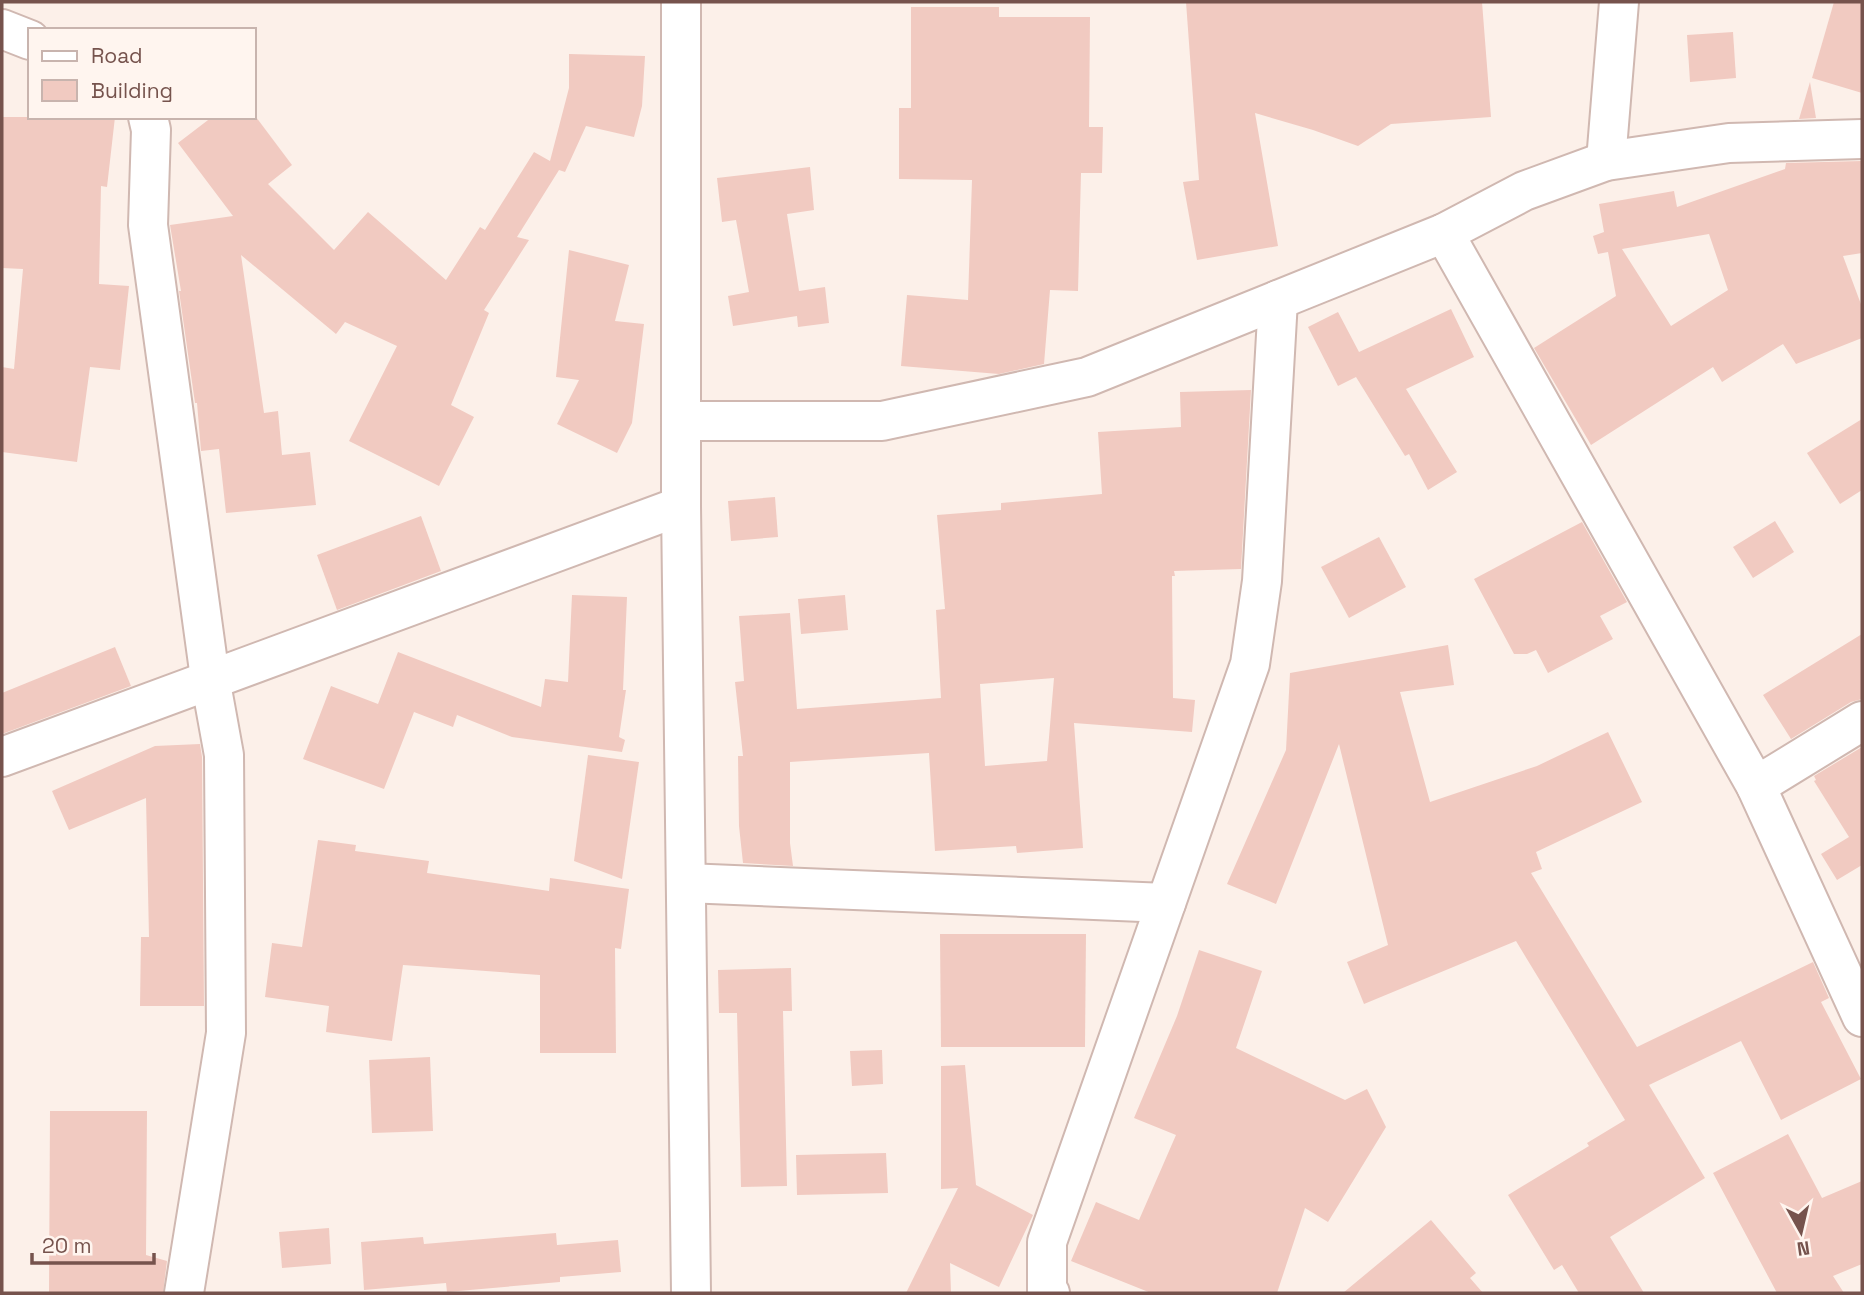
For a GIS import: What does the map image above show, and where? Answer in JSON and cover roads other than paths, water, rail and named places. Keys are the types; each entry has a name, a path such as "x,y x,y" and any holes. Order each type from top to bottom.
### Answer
{"street":[{"path":"681,2 681,506 691,1293"},
{"path":"1606,161 1619,2"},
{"path":"2,29 28,39"},
{"path":"148,119 151,130 148,225 210,678 224,755 226,1033 184,1293"},
{"path":"681,421 882,421 1087,377 1444,233 1524,191 1606,161 1729,143 1862,139"},
{"path":"1444,233 1756,786 1862,1017"},
{"path":"1050,1293 1047,1291 1046,1242 1251,664 1262,581 1278,300"},
{"path":"2,757 681,506"},
{"path":"1756,786 1862,721"},
{"path":"686,883 1166,902"}]}
